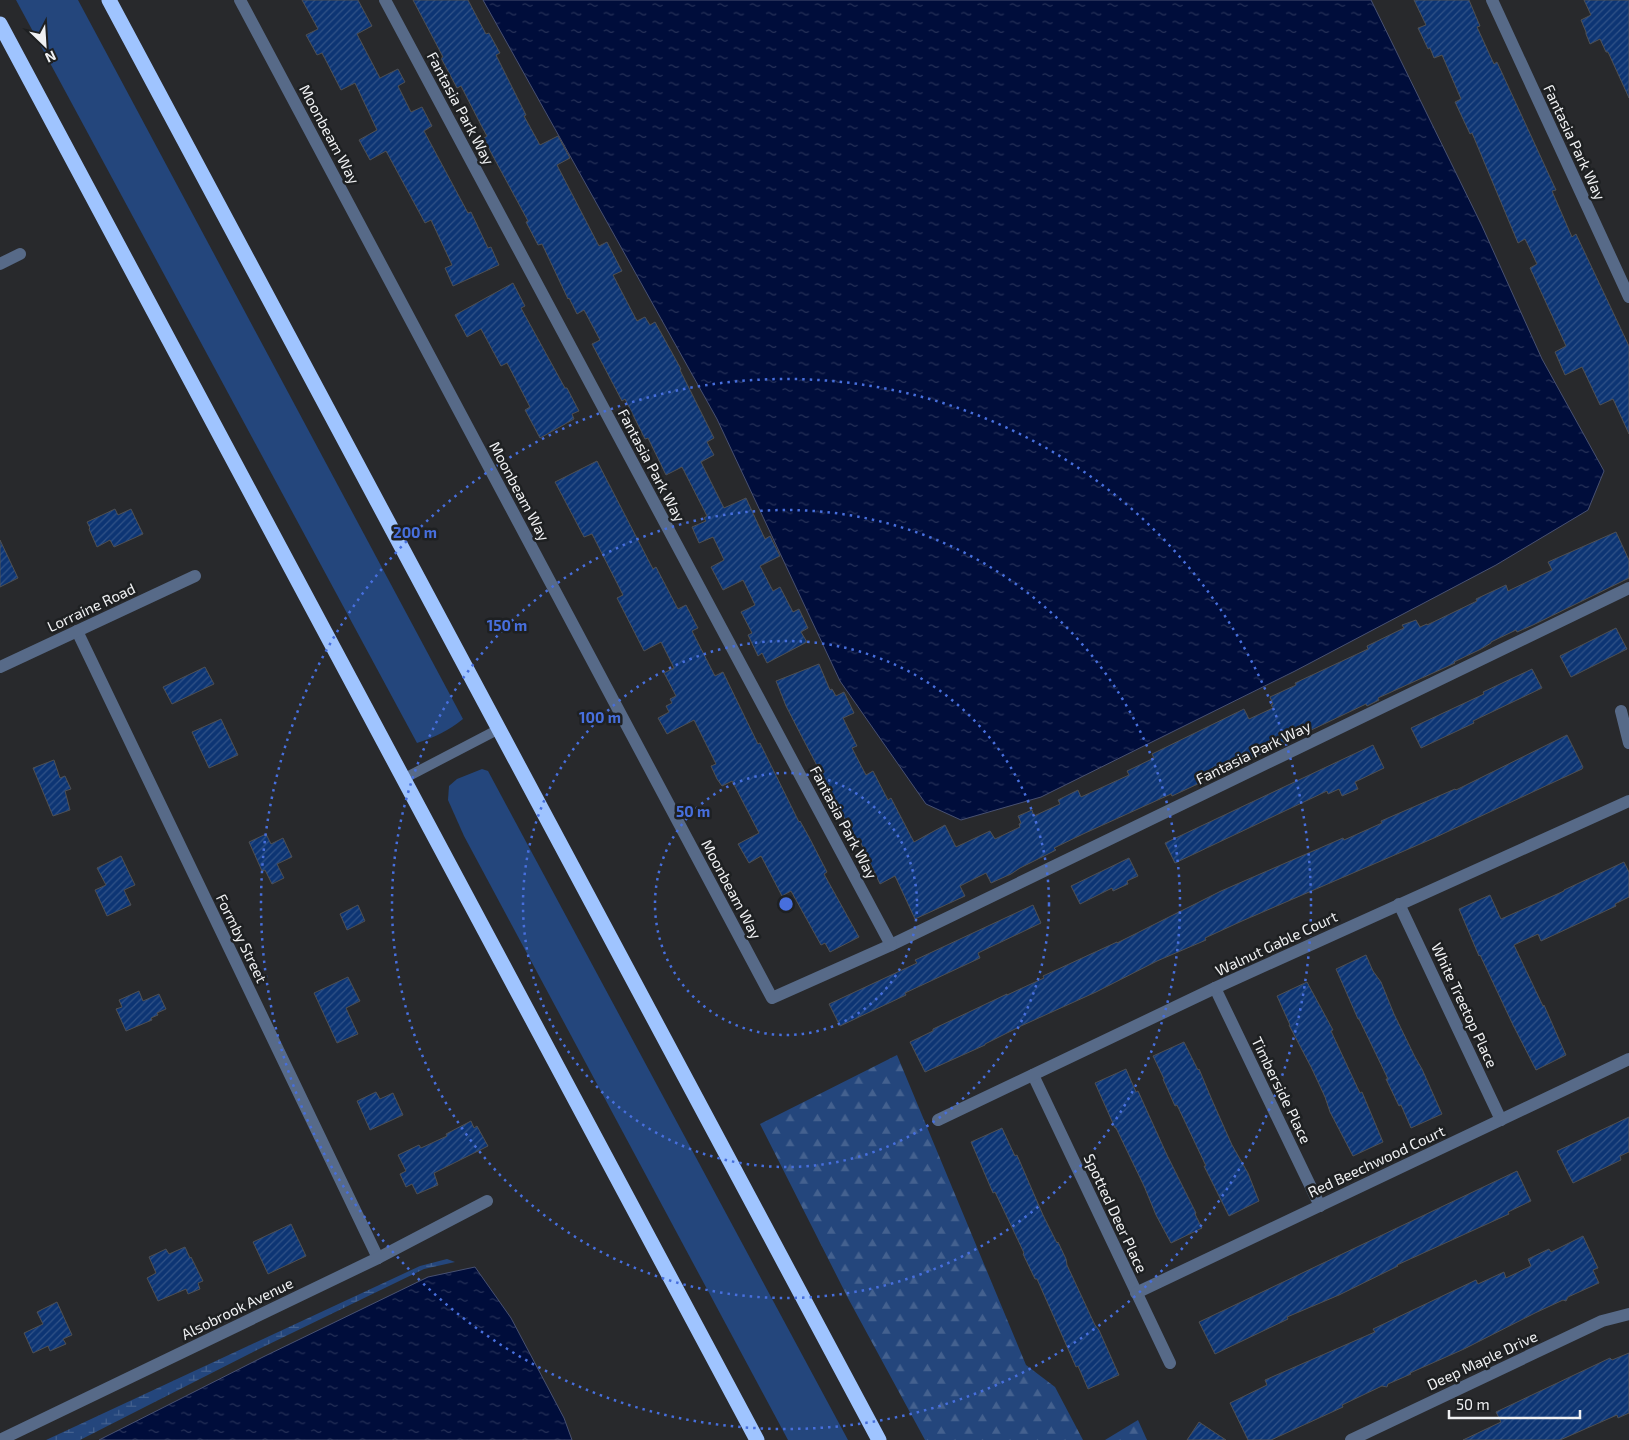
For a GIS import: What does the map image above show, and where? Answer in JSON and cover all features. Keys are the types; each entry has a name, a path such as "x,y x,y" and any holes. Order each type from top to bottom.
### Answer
{"highway":[{"path":"109,0 879,1440"},
{"path":"0,24 757,1440"}],"street":[{"name":"Moonbeam Way","path":"240,0 772,998"},
{"name":"Fantasia Park Way","path":"385,0 891,945"},
{"name":"Fantasia Park Way","path":"1492,0 1629,297"},
{"path":"0,264 20,254"},
{"name":"Lorraine Road","path":"0,667 195,576"},
{"name":"Fantasia Park Way","path":"772,998 891,945 1629,588"},
{"name":"Formby Street","path":"77,631 378,1258"},
{"path":"1621,711 1629,743"},
{"name":"Walnut Gable Court","path":"938,1120 1215,988 1629,801"},
{"name":"White Treetop Place","path":"1399,904 1501,1120"},
{"name":"Timberside Place","path":"1215,988 1320,1206"},
{"name":"Red Beechwood Court","path":"1136,1293 1629,1059"},
{"name":"Spotted Deer Place","path":"1033,1075 1170,1364"},
{"name":"Alsobrook Avenue","path":"0,1440 378,1258 487,1201"},
{"name":"Deep Maple Drive","path":"1351,1440 1602,1321 1629,1314"}],"lane":[{"path":"403,779 499,729"}],"green space":[{"path":"16,0 78,0 463,719 447,730 417,743"},
{"path":"482,769 488,771 848,1440 788,1440 464,836 448,800 449,786 457,779"},
{"path":"897,1055 1026,1365 1055,1387 1083,1440 925,1440 849,1300 760,1124"},
{"path":"447,1259 455,1262 424,1269 259,1349 80,1440 46,1440 420,1266"},
{"path":"1138,1420 1147,1440 1105,1440"}],"water":[{"path":"483,0 1371,0 1482,226 1542,359 1604,471 1588,510 1496,565 1295,671 1041,797 961,820 926,804 840,681 717,419"},
{"path":"475,1267 511,1318 564,1418 572,1440 99,1440 263,1357 428,1277"}],"building":[{"path":"302,0 358,0 372,26 357,34 380,78 398,69 405,82 398,86 411,112 422,107 432,126 424,131 468,213 471,212 488,248 491,247 499,265 453,286 445,268 452,265 431,220 425,223 386,151 370,160 359,140 377,130 355,83 341,90 322,53 317,55 306,35 318,29"},
{"path":"413,0 468,0 486,34 489,33 500,53 496,55 526,115 524,116 540,145 558,136 570,158 557,165 599,246 607,242 622,271 613,275 637,321 645,317 650,325 655,322 681,369 714,438 707,442 714,455 701,462 724,508 746,498 765,539 770,536 780,556 760,566 773,591 780,587 793,612 799,609 808,628 801,632 807,642 767,663 762,653 758,656 748,635 752,633 741,612 755,605 743,580 723,590 711,567 724,560 713,537 699,543 692,527 706,521 704,518 707,516 682,467 666,475 648,438 645,439 625,399 622,401 592,344 600,340 584,310 577,314 542,244 538,245 526,222 528,221 488,147 484,138 487,136 461,86 457,88"},
{"path":"1414,0 1469,0 1480,26 1477,27 1494,64 1497,62 1556,190 1552,191 1572,237 1576,234 1629,346 1629,434 1613,399 1600,405 1582,367 1565,375 1555,352 1566,346 1530,268 1537,264 1525,239 1518,243 1472,133 1470,134 1455,102 1461,99 1442,55 1434,58 1418,28 1426,25"},
{"path":"1584,0 1629,0 1629,98 1600,39 1590,44 1581,20 1591,15"},
{"path":"513,283 525,306 521,308 579,411 572,414 574,419 540,438 525,410 530,407 507,363 501,366 481,329 467,337 455,315"},
{"path":"597,461 653,569 656,567 678,609 686,605 698,628 692,631 715,676 723,672 758,744 760,743 799,822 827,872 824,874 859,937 830,952 825,943 821,945 791,891 782,896 761,856 749,863 738,844 759,833 732,781 722,786 717,779 711,766 716,764 694,720 667,734 658,718 669,712 666,706 672,703 670,699 676,696 664,673 674,668 661,642 644,651 617,598 623,595 592,534 584,537 555,482"},
{"path":"115,509 118,515 131,509 143,534 114,547 110,540 97,547 87,522"},
{"path":"1616,532 1629,560 1629,578 1533,625 1517,632 1516,630 1491,642 1455,663 1378,698 1379,700 1367,706 1366,704 1244,762 1242,759 1198,780 1200,783 1172,796 1171,794 1083,834 1054,848 1056,850 1011,874 991,883 986,873 960,886 965,896 915,919 895,876 880,884 859,839 856,840 786,706 776,681 819,664 830,690 832,689 836,696 844,692 854,713 843,718 857,746 852,748 866,775 873,771 888,800 891,798 914,842 945,825 956,847 990,831 995,839 1020,827 1019,824 1021,823 1018,816 1032,810 1034,816 1060,804 1058,800 1078,790 1081,797 1129,775 1127,771 1154,758 1152,754 1244,709 1249,719 1273,708 1270,697 1296,685 1295,683 1368,649 1367,646 1404,628 1402,625 1416,620 1420,627 1427,625 1506,585 1508,591 1552,570 1548,562"},
{"path":"0,540 18,578 0,587"},
{"path":"1616,628 1627,649 1571,677 1560,656"},
{"path":"205,667 214,684 172,704 163,687"},
{"path":"1532,669 1542,688 1421,748 1411,728"},
{"path":"221,719 238,755 209,768 192,732"},
{"path":"1567,735 1583,767 1582,769 1434,838 1205,938 1206,940 1157,961 1096,992 925,1072 910,1042 933,1031 933,1029 1044,978 1043,976 1117,943 1221,891 1343,838 1344,840 1382,823 1381,821 1456,790"},
{"path":"1373,745 1384,768 1355,782 1358,789 1342,796 1339,789 1328,794 1327,791 1175,863 1165,843"},
{"path":"54,760 60,778 65,776 71,789 65,791 70,810 53,816 33,768"},
{"path":"266,834 271,844 283,838 292,857 277,864 284,878 272,884 265,870 262,871 249,842"},
{"path":"121,856 135,885 124,890 131,905 107,916 95,890 106,885 97,868"},
{"path":"1129,858 1138,876 1127,881 1128,884 1113,891 1112,888 1080,904 1071,886"},
{"path":"1624,862 1629,872 1629,897 1615,904 1616,906 1541,941 1538,934 1514,945 1566,1055 1536,1070 1479,956 1459,909 1490,895 1501,919"},
{"path":"358,905 365,921 347,930 340,914"},
{"path":"1033,905 1041,923 978,953 980,958 840,1026 829,1004 917,963 915,960"},
{"path":"1366,955 1373,971 1381,982 1394,1014 1442,1114 1411,1128 1401,1105 1399,1106 1386,1079 1388,1079 1336,969"},
{"path":"348,977 360,1001 346,1008 358,1034 337,1043 314,993"},
{"path":"1307,982 1333,1030 1331,1031 1360,1093 1362,1092 1383,1142 1353,1156 1330,1112 1325,1097 1289,1025 1277,996"},
{"path":"139,991 143,1001 159,994 166,1009 157,1013 158,1015 151,1018 152,1020 126,1031 116,1009 122,1007 119,1000"},
{"path":"1184,1042 1199,1069 1232,1145 1248,1173 1259,1201 1229,1216 1177,1105 1175,1106 1153,1056"},
{"path":"1126,1069 1202,1228 1171,1243 1156,1215 1095,1083"},
{"path":"376,1092 380,1099 393,1093 403,1115 370,1130 357,1101"},
{"path":"1629,1117 1629,1152 1620,1156 1621,1160 1573,1183 1557,1151"},
{"path":"471,1121 474,1128 477,1126 488,1146 434,1173 438,1185 417,1194 412,1184 406,1187 400,1174 406,1171 398,1155 419,1145 421,1148 447,1136 446,1134"},
{"path":"1002,1128 1015,1156 1017,1155 1043,1215 1058,1242 1119,1375 1088,1389 995,1192 993,1193 971,1142"},
{"path":"1517,1171 1531,1201 1508,1212 1509,1214 1397,1265 1339,1295 1287,1317 1288,1319 1215,1354 1199,1322"},
{"path":"291,1224 306,1256 268,1274 253,1242"},
{"path":"1583,1236 1598,1268 1593,1270 1599,1283 1568,1297 1566,1301 1563,1300 1464,1349 1410,1373 1388,1384 1387,1387 1382,1386 1342,1405 1343,1407 1271,1440 1248,1440 1230,1403 1267,1385 1265,1380 1375,1332 1373,1329 1476,1280 1478,1284 1504,1272 1506,1278 1531,1266 1528,1259 1549,1249 1551,1252"},
{"path":"185,1247 203,1281 198,1283 200,1289 188,1294 186,1289 158,1301 147,1278 156,1273 149,1257 166,1249 169,1254"},
{"path":"57,1302 72,1335 63,1339 66,1344 50,1351 48,1346 33,1353 24,1333 43,1324 37,1312"},
{"path":"1629,1353 1629,1413 1618,1418 1617,1415 1560,1440 1463,1440 1501,1422 1496,1412 1610,1358 1612,1360"},
{"path":"1199,1422 1226,1440 1187,1440"}]}
